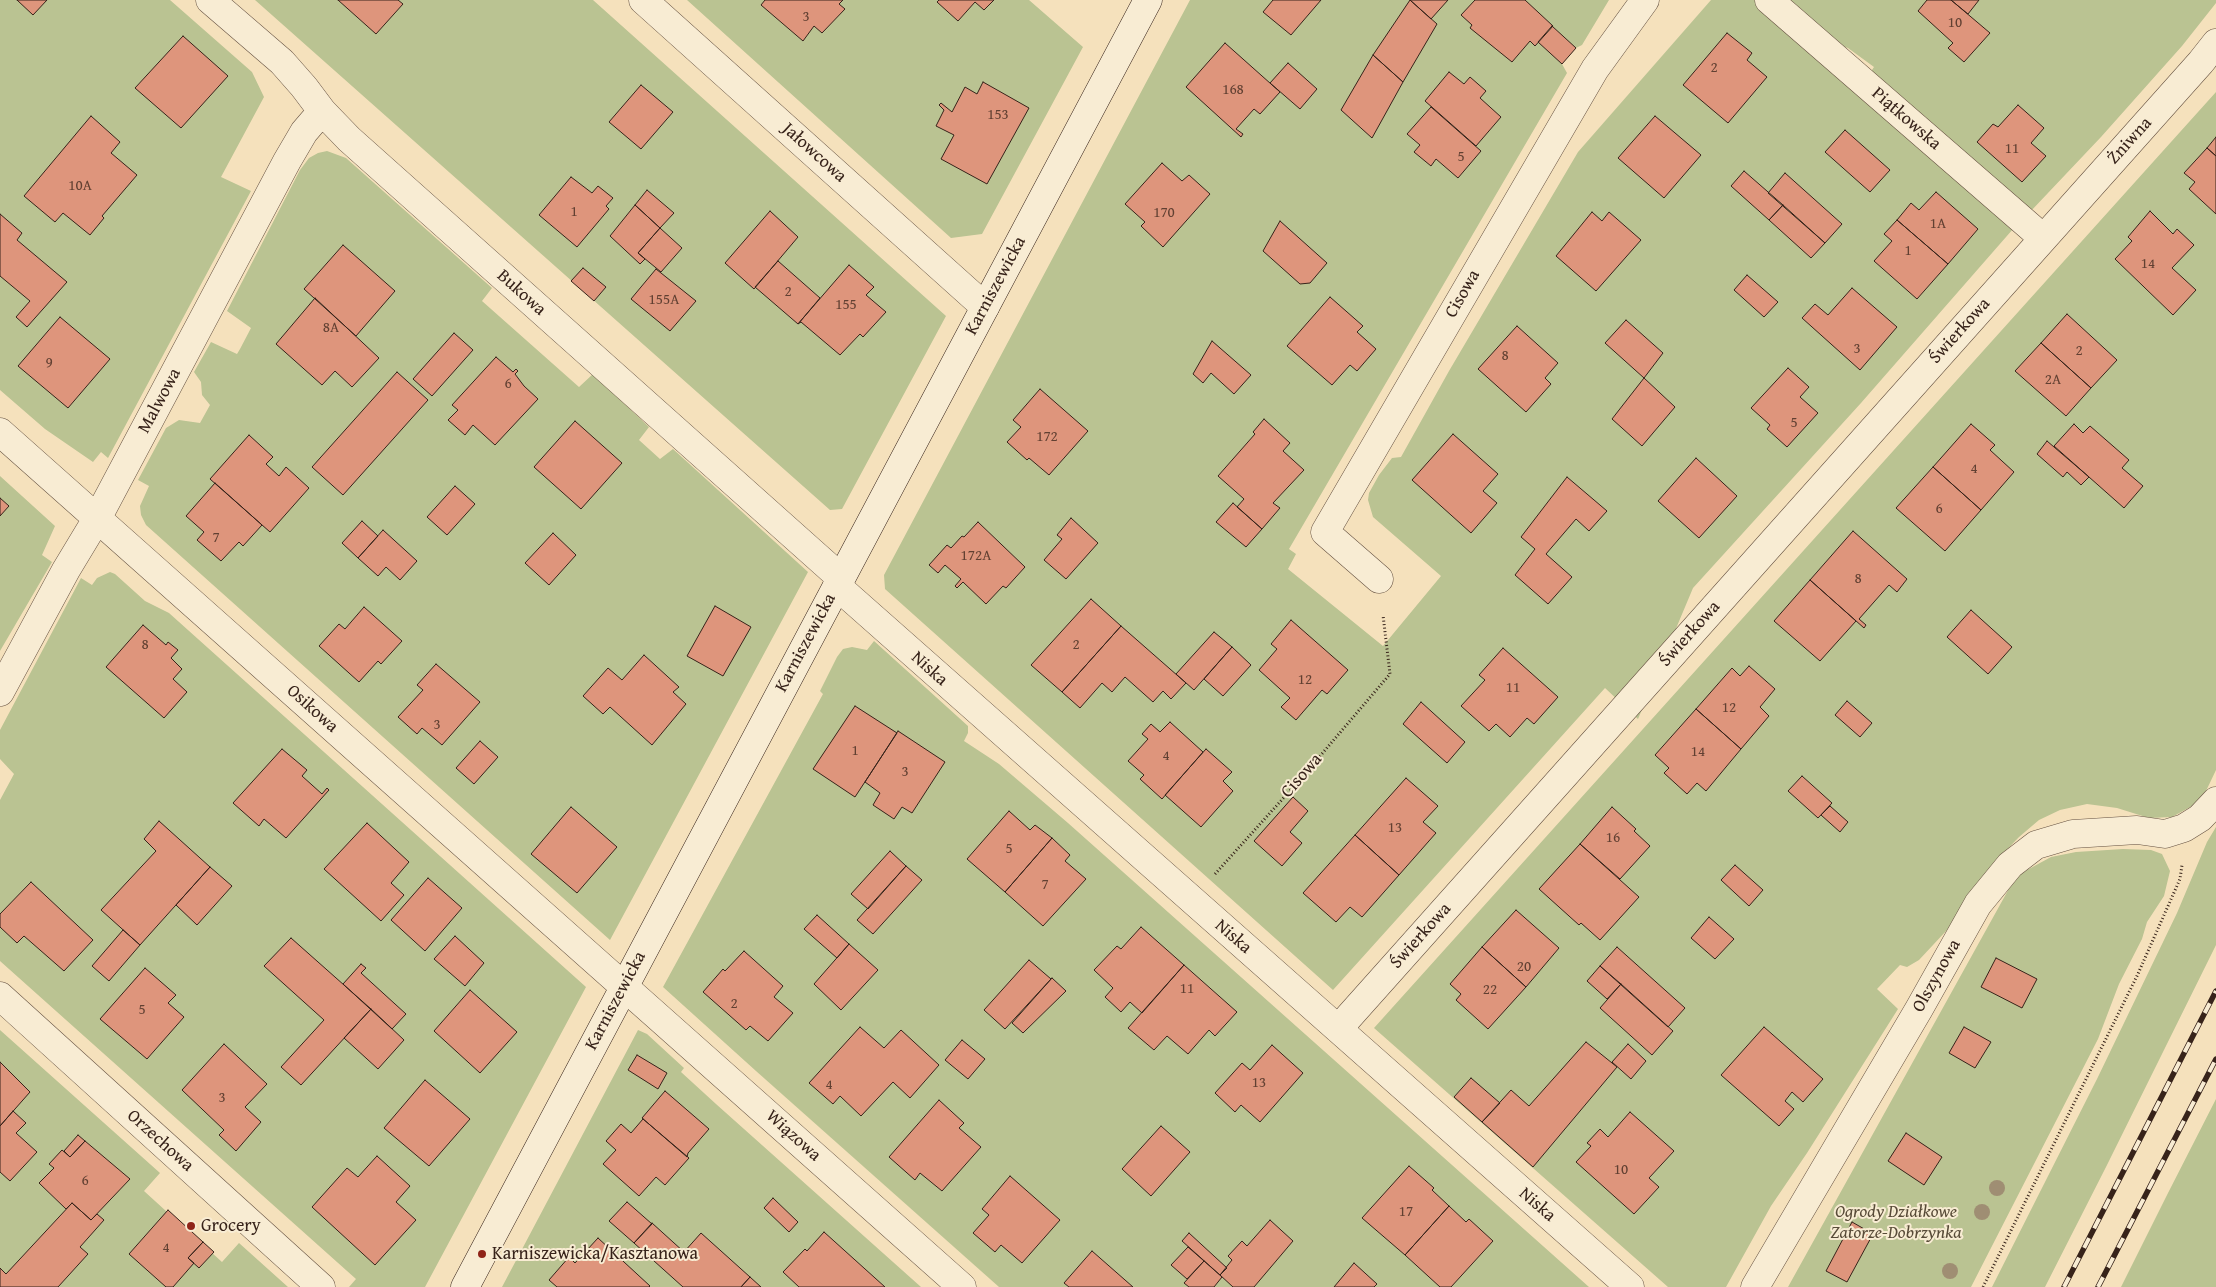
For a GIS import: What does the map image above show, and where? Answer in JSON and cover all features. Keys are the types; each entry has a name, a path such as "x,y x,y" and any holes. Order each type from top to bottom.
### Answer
{"street":[{"name":"Bukowa","path":"210,0 282,62 322,111 349,139 839,582"},
{"name":"Jałowcowa","path":"643,0 985,307"},
{"name":"Karniszewicka","path":"465,1287 1148,0"},
{"name":"Cisowa","path":"1379,579 1325,532 1595,70 1645,0"},
{"name":"Piątkowska","path":"1769,0 2043,238"},
{"name":"Żniwna","path":"2043,238 2216,43"},
{"name":"Malwowa","path":"0,692 66,570 98,517 287,161 304,132 322,111"},
{"name":"Świerkowa","path":"1338,1029 2043,238"},
{"name":"Osikowa","path":"0,432 624,985"},
{"name":"Niska","path":"839,582 1191,901 1630,1287"},
{"name":"Olszynowa","path":"1755,1287 1919,1009 1978,904 2010,865 2036,845 2073,834 2137,830 2165,834 2184,828 2200,818 2216,801"},
{"name":"Wiązowa","path":"624,985 962,1287"},
{"name":"Orzechowa","path":"0,996 321,1287"}],"path":[{"name":"Cisowa","path":"1191,901 1297,783 1390,674 1386,642"},
{"path":"1983,1287 2137,976 2180,879 2185,852 2184,828"}],"green space":[{"path":"0,0 170,0 252,72 264,97 221,177 251,191 108,458 101,452 93,462 45,429 0,390"},
{"path":"255,0 593,0 946,316 842,509 830,510"},
{"path":"687,0 1029,0 1083,47 982,234 951,238"},
{"path":"1190,0 1609,0 1582,45 1576,48 1562,64 1567,73 1289,549 1296,554 1288,569 1383,646 1441,576 1373,517 1368,500 1369,493 1379,475 1392,458 1401,457 1449,371 1578,152 1711,0 1754,0 2013,229 1861,403 1693,588 1638,719 1605,688 1333,990 885,589 884,575"},
{"path":"1789,0 2216,0 2216,3 2182,46 2101,137 2030,212 1870,73 1874,67 1848,48 1838,45"},
{"path":"2216,92 2216,770 2206,791 2192,806 2172,817 2149,818 2117,808 2087,804 2060,810 2039,820 2019,837 1998,859 1947,930 1919,960 1907,967 1900,965 1877,989 1898,1009 1807,1153 1771,1206 1726,1287 1668,1287 1374,1028"},
{"path":"327,151 346,158 492,288 482,301 579,387 593,374 649,427 639,440 660,459 673,449 808,572 610,940 146,525 141,515 140,506 149,486 138,480 166,428 179,420 200,423 210,405 202,395 201,382 194,372 211,342 237,354 251,328 227,311 300,170 309,158"},
{"path":"0,476 55,526 42,555 52,562 0,651"},
{"path":"110,572 115,574 145,601 169,613 586,987 425,1287 349,1287 356,1279 0,961 0,800 14,774 0,759 0,730 81,578 92,585 97,578"},
{"path":"874,641 968,726 968,733 964,741 999,764 1068,823 1589,1287 999,1287 663,987 823,694 820,691 837,657 843,649 852,647 867,650"},
{"path":"2216,827 2216,945 2045,1287 1992,1287 2097,1079 2177,913 2207,842"},
{"name":"Ogrody Działkowe Zatorze-Dobrzynka","path":"2123,849 2151,850 2162,854 2170,871 2164,896 2147,922 2142,939 2119,984 2098,1039 1971,1287 1788,1287 2016,876 2051,857 2076,852"},
{"path":"0,1030 160,1173 144,1191 222,1262 239,1243 288,1287 0,1287"},
{"path":"638,1030 647,1034 684,1068 681,1072 921,1287 502,1287"},
{"path":"2216,1099 2216,1287 2121,1287 2168,1193"}],"building":[{"path":"17,0 47,0 33,15"},
{"path":"338,0 398,0 403,4 376,34"},
{"path":"765,0 843,0 839,4 845,9 822,33 814,26 803,41 761,5"},
{"path":"939,0 994,0 984,10 975,2 958,21 937,2"},
{"path":"1273,0 1321,0 1291,35 1263,12"},
{"path":"1410,0 1437,24 1403,82 1373,55"},
{"path":"1410,0 1448,0 1431,19"},
{"path":"1475,0 1525,0 1553,26 1535,46 1530,41 1512,62 1470,28 1472,25 1461,15"},
{"path":"1927,0 1951,0 1990,33 1964,62 1948,48 1953,43 1918,11"},
{"path":"1951,0 1979,0 1968,14"},
{"path":"1552,26 1576,48 1562,64 1538,42"},
{"path":"1727,33 1752,53 1747,60 1767,77 1728,123 1683,85"},
{"path":"183,36 228,76 181,128 135,88"},
{"path":"1225,43 1280,92 1260,114 1254,109 1236,129 1243,134 1241,137 1186,87"},
{"path":"1373,55 1403,82 1372,138 1341,110"},
{"path":"1288,63 1317,89 1300,109 1270,83"},
{"path":"1449,72 1464,84 1470,77 1486,91 1480,98 1501,117 1476,146 1425,101"},
{"path":"983,82 1029,108 987,184 941,159 954,135 936,126 944,110 939,105 941,103 952,112 965,87 977,94"},
{"path":"641,85 673,112 641,149 609,122"},
{"path":"2018,105 2044,128 2031,143 2046,156 2022,182 1977,142 1993,124 1998,127"},
{"path":"1431,107 1481,151 1458,178 1436,159 1431,166 1414,152 1420,145 1407,134"},
{"path":"91,116 120,142 111,153 137,175 102,216 104,218 90,235 63,213 55,222 24,196"},
{"path":"1655,116 1701,155 1664,198 1618,158"},
{"path":"1845,130 1890,170 1870,192 1825,152"},
{"path":"2216,137 2216,156 2207,148"},
{"path":"2207,148 2216,156 2216,214 2189,189 2195,182 2184,173"},
{"path":"1162,163 1182,181 1189,175 1210,194 1163,247 1141,226 1145,222 1125,204"},
{"path":"1744,171 1783,205 1769,220 1731,186"},
{"path":"1785,173 1842,224 1825,243 1768,193"},
{"path":"571,177 592,193 598,186 613,198 606,206 609,209 577,247 539,215"},
{"path":"647,190 674,213 660,228 635,205"},
{"path":"1936,192 1978,229 1948,264 1897,220 1911,203 1919,210"},
{"path":"635,205 660,228 638,253 645,259 640,264 610,236"},
{"path":"1783,205 1825,243 1811,258 1769,220"},
{"path":"770,211 798,237 754,289 725,263"},
{"path":"2150,211 2173,234 2177,229 2194,245 2172,268 2196,290 2173,315 2115,259 2132,241 2128,237"},
{"path":"1592,212 1602,221 1609,212 1641,240 1596,291 1556,256"},
{"path":"0,214 22,233 17,240 67,282 27,327 16,317 30,301 0,276"},
{"path":"1897,220 1948,264 1917,299 1874,261 1892,241 1884,234"},
{"path":"1280,221 1327,263 1310,283 1300,284 1263,251"},
{"path":"660,228 682,248 661,272 638,253"},
{"path":"343,245 395,291 356,336 304,289"},
{"path":"778,261 820,298 798,324 755,287"},
{"path":"849,265 874,287 866,295 886,312 863,337 860,334 840,355 801,322 798,324"},
{"path":"583,268 606,287 594,301 571,281"},
{"path":"656,269 696,301 670,331 631,299"},
{"path":"1747,275 1778,302 1764,317 1734,290"},
{"path":"1852,288 1897,327 1860,370 1802,318 1815,304 1828,315"},
{"path":"1330,297 1363,326 1357,332 1376,349 1357,371 1350,365 1332,385 1287,346"},
{"path":"315,298 379,358 352,387 335,371 322,385 276,344"},
{"path":"2067,314 2117,360 2091,388 2041,343"},
{"path":"60,317 110,359 68,408 18,366"},
{"path":"1626,320 1663,353 1644,378 1605,343"},
{"path":"1517,326 1558,363 1545,378 1551,384 1526,412 1478,369"},
{"path":"454,333 473,350 432,396 413,379"},
{"path":"1212,341 1251,375 1234,394 1211,373 1203,383 1193,374"},
{"path":"2041,343 2091,388 2066,416 2015,371"},
{"path":"496,357 513,372 516,369 518,371 515,374 524,386 538,399 495,445 473,425 465,435 448,420 458,410 452,405"},
{"path":"1788,368 1809,387 1800,397 1818,413 1787,447 1767,429 1770,425 1751,408"},
{"path":"397,372 428,400 343,495 312,467"},
{"path":"1644,378 1675,407 1642,446 1612,419"},
{"path":"1040,389 1088,431 1049,475 1029,458 1027,460 1007,442 1021,427 1013,420"},
{"path":"1264,419 1290,443 1283,451 1304,470 1273,503 1280,508 1262,529 1237,507 1244,499 1218,476 1255,434 1253,432"},
{"path":"575,421 622,463 581,509 534,467"},
{"path":"1971,424 1995,445 1990,450 2014,472 1981,510 1933,467"},
{"path":"2074,424 2083,433 2090,426 2129,460 2122,468 2143,486 2124,508 2054,446"},
{"path":"1453,434 1498,474 1483,491 1497,503 1471,533 1412,480"},
{"path":"249,435 273,457 266,464 279,476 286,467 309,488 270,532 210,479"},
{"path":"2047,441 2089,477 2081,485 2067,472 2063,477 2037,454"},
{"path":"1696,458 1737,496 1699,538 1658,501"},
{"path":"1933,467 1981,510 1945,551 1896,508"},
{"path":"1567,477 1607,511 1589,531 1576,519 1546,554 1572,577 1548,604 1515,575 1535,549 1521,537"},
{"path":"215,483 262,525 243,546 239,542 221,561 197,540 204,532 186,516"},
{"path":"455,486 475,504 447,535 427,517"},
{"path":"0,498 9,506 0,516"},
{"path":"1233,503 1262,529 1246,547 1216,522"},
{"path":"1071,518 1098,543 1066,579 1044,560 1062,539 1057,535"},
{"path":"362,521 378,536 358,558 342,543"},
{"path":"978,522 1025,567 1006,588 1003,586 986,604 963,582 957,588 955,586 961,579 945,565 938,573 929,565 947,545 951,548"},
{"path":"383,530 417,561 400,580 386,567 378,576 358,558"},
{"path":"1853,531 1907,579 1897,592 1889,585 1859,619 1866,625 1864,628 1810,580"},
{"path":"553,533 576,555 549,585 525,563"},
{"path":"1810,580 1856,621 1820,661 1774,621"},
{"path":"1091,599 1121,626 1062,692 1031,665"},
{"path":"715,606 751,627 723,676 687,656"},
{"path":"364,607 402,641 381,664 378,661 359,682 319,646 339,624 345,629"},
{"path":"1971,610 2012,647 1988,674 1947,637"},
{"path":"1291,620 1348,670 1327,694 1322,690 1296,720 1281,707 1290,698 1259,670 1277,649 1271,644"},
{"path":"143,625 166,645 168,642 178,650 171,658 182,669 173,679 187,692 164,718 106,667"},
{"path":"1121,626 1186,683 1171,699 1163,691 1153,702 1125,677 1112,692 1102,683 1080,708 1062,692"},
{"path":"1214,632 1232,647 1194,690 1176,674"},
{"path":"1232,647 1251,665 1223,696 1204,679"},
{"path":"1503,648 1558,697 1534,724 1527,718 1510,737 1496,724 1489,731 1461,706 1485,680 1479,675"},
{"path":"644,655 679,687 673,692 686,704 652,745 610,707 603,714 583,696 608,668 622,680"},
{"path":"436,664 480,702 442,745 422,728 417,734 398,717 423,690 417,685"},
{"path":"1749,666 1775,689 1760,707 1769,716 1741,749 1696,709 1732,668 1740,676"},
{"path":"1847,701 1872,723 1860,737 1835,715"},
{"path":"1421,702 1465,742 1447,763 1403,724"},
{"path":"855,706 897,733 855,797 813,769"},
{"path":"1696,709 1741,749 1706,791 1697,783 1687,794 1664,773 1669,768 1655,755"},
{"path":"1170,722 1203,752 1162,799 1140,779 1144,775 1128,761 1148,739 1142,734 1151,724 1160,732"},
{"path":"898,731 945,762 912,813 902,807 894,819 873,805 880,793 865,782"},
{"path":"480,741 498,757 474,784 456,768"},
{"path":"282,749 307,770 302,776 322,794 327,788 329,790 286,838 264,819 259,826 233,803"},
{"path":"1206,749 1232,772 1223,781 1233,791 1201,827 1165,795"},
{"path":"1802,776 1832,803 1818,818 1788,791"},
{"path":"1406,778 1438,806 1423,822 1436,833 1399,875 1355,835"},
{"path":"1293,797 1308,811 1290,832 1302,843 1282,866 1254,841"},
{"path":"1830,806 1848,822 1840,832 1821,815"},
{"path":"571,807 617,847 577,893 531,854"},
{"path":"1612,807 1636,829 1634,831 1650,846 1620,879 1580,844"},
{"path":"1009,811 1030,830 1035,825 1052,838 1005,892 967,859"},
{"path":"159,821 210,867 140,945 101,910 156,851 144,839"},
{"path":"367,823 409,862 391,883 404,895 381,921 324,869"},
{"path":"1355,835 1399,875 1362,917 1350,907 1336,922 1303,893"},
{"path":"1052,838 1070,855 1065,861 1086,879 1043,926 1005,892"},
{"path":"1580,844 1639,897 1600,940 1581,923 1579,925 1539,889"},
{"path":"890,851 906,866 868,909 851,894"},
{"path":"1735,865 1763,890 1749,906 1721,880"},
{"path":"906,866 922,880 873,934 857,920"},
{"path":"210,867 232,886 197,925 176,905"},
{"path":"428,878 462,908 425,951 391,920"},
{"path":"31,882 93,940 64,971 24,936 17,943 0,927 0,914"},
{"path":"1516,910 1559,948 1526,987 1482,947"},
{"path":"817,915 849,944 837,958 804,929"},
{"path":"1709,917 1734,939 1715,959 1691,938"},
{"path":"1141,927 1184,965 1142,1013 1130,1002 1121,1012 1105,997 1113,988 1094,970 1117,946 1121,949"},
{"path":"123,930 140,945 109,981 92,966"},
{"path":"455,936 484,963 465,986 434,959"},
{"path":"291,938 371,1009 301,1085 281,1067 324,1020 264,966"},
{"path":"849,944 878,970 841,1010 814,984"},
{"path":"1482,947 1526,987 1488,1029 1456,1000 1461,994 1450,984"},
{"path":"1617,947 1685,1008 1668,1027 1600,966"},
{"path":"744,951 783,986 774,997 793,1013 768,1041 750,1026 746,1030 703,992 723,969 725,971"},
{"path":"1996,958 2037,979 2022,1008 1981,987"},
{"path":"1029,960 1051,979 1005,1029 984,1010"},
{"path":"361,964 366,968 361,973 406,1014 392,1029 343,984"},
{"path":"1184,965 1237,1012 1215,1036 1209,1030 1188,1054 1167,1036 1154,1050 1128,1028"},
{"path":"1600,966 1621,984 1607,999 1587,981"},
{"path":"145,968 176,995 168,1003 184,1017 147,1059 100,1019"},
{"path":"1052,978 1066,991 1023,1033 1012,1023"},
{"path":"1621,984 1673,1031 1652,1055 1600,1008"},
{"path":"470,990 517,1032 480,1073 434,1031"},
{"path":"371,1009 404,1040 378,1069 344,1038"},
{"path":"860,1027 884,1048 901,1030 939,1065 910,1098 893,1082 861,1116 840,1096 833,1104 809,1083"},
{"path":"1764,1027 1823,1079 1803,1102 1792,1092 1785,1101 1794,1109 1779,1126 1721,1075"},
{"path":"1964,1027 1991,1042 1975,1068 1949,1053"},
{"path":"962,1040 985,1059 968,1079 945,1060"},
{"path":"1586,1042 1617,1067 1533,1167 1482,1122 1511,1090 1529,1106"},
{"path":"224,1044 267,1084 245,1107 261,1122 236,1151 219,1135 224,1130 182,1090"},
{"path":"1628,1044 1646,1061 1631,1079 1612,1062"},
{"path":"1272,1045 1303,1073 1260,1122 1241,1105 1235,1112 1215,1093 1242,1063 1250,1070"},
{"path":"637,1055 667,1073 658,1089 628,1070"},
{"path":"0,1062 30,1092 0,1126"},
{"path":"1471,1078 1500,1103 1482,1122 1454,1097"},
{"path":"425,1080 470,1119 429,1166 384,1128"},
{"path":"665,1091 709,1129 688,1153 687,1157 642,1118"},
{"path":"939,1100 964,1123 959,1128 981,1147 942,1191 920,1173 915,1180 889,1157"},
{"path":"13,1111 26,1123 16,1133 37,1152 10,1181 0,1172 0,1126"},
{"path":"1630,1112 1674,1151 1649,1178 1659,1187 1634,1214 1576,1162 1591,1146 1587,1143 1600,1129 1608,1137"},
{"path":"643,1119 689,1158 665,1185 656,1177 639,1196 603,1164 616,1150 606,1141 621,1124 631,1133"},
{"path":"1161,1126 1190,1152 1151,1196 1122,1169"},
{"path":"1906,1133 1942,1157 1924,1185 1888,1161"},
{"path":"78,1135 85,1141 70,1157 64,1151"},
{"path":"85,1141 130,1179 91,1220 72,1203 66,1209 39,1183 54,1168 49,1164 62,1150 70,1157"},
{"path":"377,1156 410,1186 396,1202 416,1220 375,1265 312,1207 347,1168 358,1177"},
{"path":"1409,1166 1434,1188 1432,1190 1449,1206 1405,1255 1362,1218"},
{"path":"1010,1176 1060,1220 1022,1263 1001,1245 995,1252 973,1233 989,1215 982,1209"},
{"path":"773,1198 798,1222 789,1232 764,1208"},
{"path":"627,1202 652,1224 634,1243 609,1221"},
{"path":"72,1203 91,1220 97,1214 104,1220 80,1247 88,1254 58,1287 0,1287 0,1268 6,1274"},
{"path":"1449,1206 1466,1222 1469,1219 1493,1241 1451,1287 1440,1287 1405,1255"},
{"path":"168,1210 203,1242 188,1258 194,1263 173,1287 166,1287 129,1254"},
{"path":"1270,1220 1293,1241 1254,1287 1233,1287 1220,1275 1232,1260 1228,1256 1242,1241 1247,1246"},
{"path":"1852,1222 1873,1234 1847,1282 1826,1271"},
{"path":"652,1223 684,1252 701,1233 750,1277 741,1287 683,1287 634,1243"},
{"path":"824,1232 885,1287 799,1287 783,1272 805,1249 807,1251"},
{"path":"1189,1233 1227,1268 1220,1275 1182,1241"},
{"path":"598,1238 650,1286 557,1287 549,1280 569,1257 575,1263"},
{"path":"203,1242 214,1252 199,1268 188,1258"},
{"path":"1188,1247 1204,1261 1187,1279 1171,1265"},
{"path":"1092,1251 1133,1287 1069,1287 1064,1283"},
{"path":"1204,1261 1222,1277 1214,1287 1189,1287 1184,1283"},
{"path":"1354,1263 1377,1284 1374,1287 1334,1287"},
{"path":"750,1277 761,1287 741,1287"}],"railway":[{"path":"2064,1287 2216,991"},
{"path":"2098,1287 2216,1059"}],"place":[{"name":"Grocery","path":"191,1226"},
{"name":"Karniszewicka/Kasztanowa","path":"482,1254"}]}
